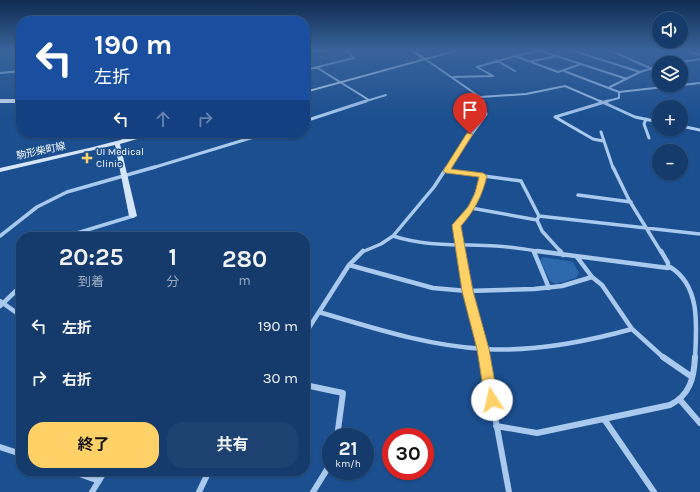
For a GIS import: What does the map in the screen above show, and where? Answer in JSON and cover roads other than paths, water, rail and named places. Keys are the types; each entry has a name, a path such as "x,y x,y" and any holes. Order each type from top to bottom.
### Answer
{"main road":[{"path":"310,91 373,73"},
{"path":"0,101 16,101"},
{"name":"駒形柴町線","path":"0,170 136,138"},
{"path":"117,143 133,216"}],"street":[{"path":"325,73 369,100"},
{"path":"310,326 349,265 364,250 381,244 393,236 434,187 470,134 486,114 485,105 480,97 447,73"},
{"path":"453,77 493,76 488,73"},
{"path":"569,73 619,92 652,89"},
{"path":"608,73 627,79"},
{"path":"610,88 638,73"},
{"path":"688,85 700,83"},
{"path":"480,97 526,94 565,86 605,102 628,114 652,120"},
{"path":"603,141 593,139 555,117 585,110 619,98 619,92"},
{"path":"310,119 386,95"},
{"path":"646,119 644,124 649,138"},
{"path":"688,127 700,130"},
{"path":"496,426 537,433 670,405 681,401 687,392 695,368 699,310 698,300 694,290 680,272 670,267 649,229 631,202 603,141 601,132"},
{"path":"117,143 126,138"},
{"path":"0,236 45,202 67,192 250,138"},
{"path":"446,171 521,181 538,218 542,231 563,255"},
{"path":"483,176 479,193 471,208 456,225 468,291 483,349 509,492"},
{"path":"578,195 631,202"},
{"path":"471,208 538,218 700,234"},
{"path":"81,232 133,216"},
{"path":"393,236 424,244 497,246 664,268 670,267"},
{"path":"534,252 549,288"},
{"path":"578,257 592,277 602,285 632,329 665,359 692,377"},
{"path":"349,265 433,288 468,291 549,288 562,286 592,277"},
{"path":"16,290 1,303 16,313"},
{"path":"319,312 410,337 483,349 563,343 609,336 632,329"},
{"path":"310,386 343,393 338,428"},
{"path":"681,401 700,423"},
{"path":"604,419 654,492"},
{"path":"0,447 16,452"},
{"path":"85,476 99,481"},
{"path":"92,492 102,476"},
{"path":"199,492 206,476"},
{"path":"313,492 322,478"}],"place":[{"name":"UI Medical Clinic","path":"87,158"}]}
